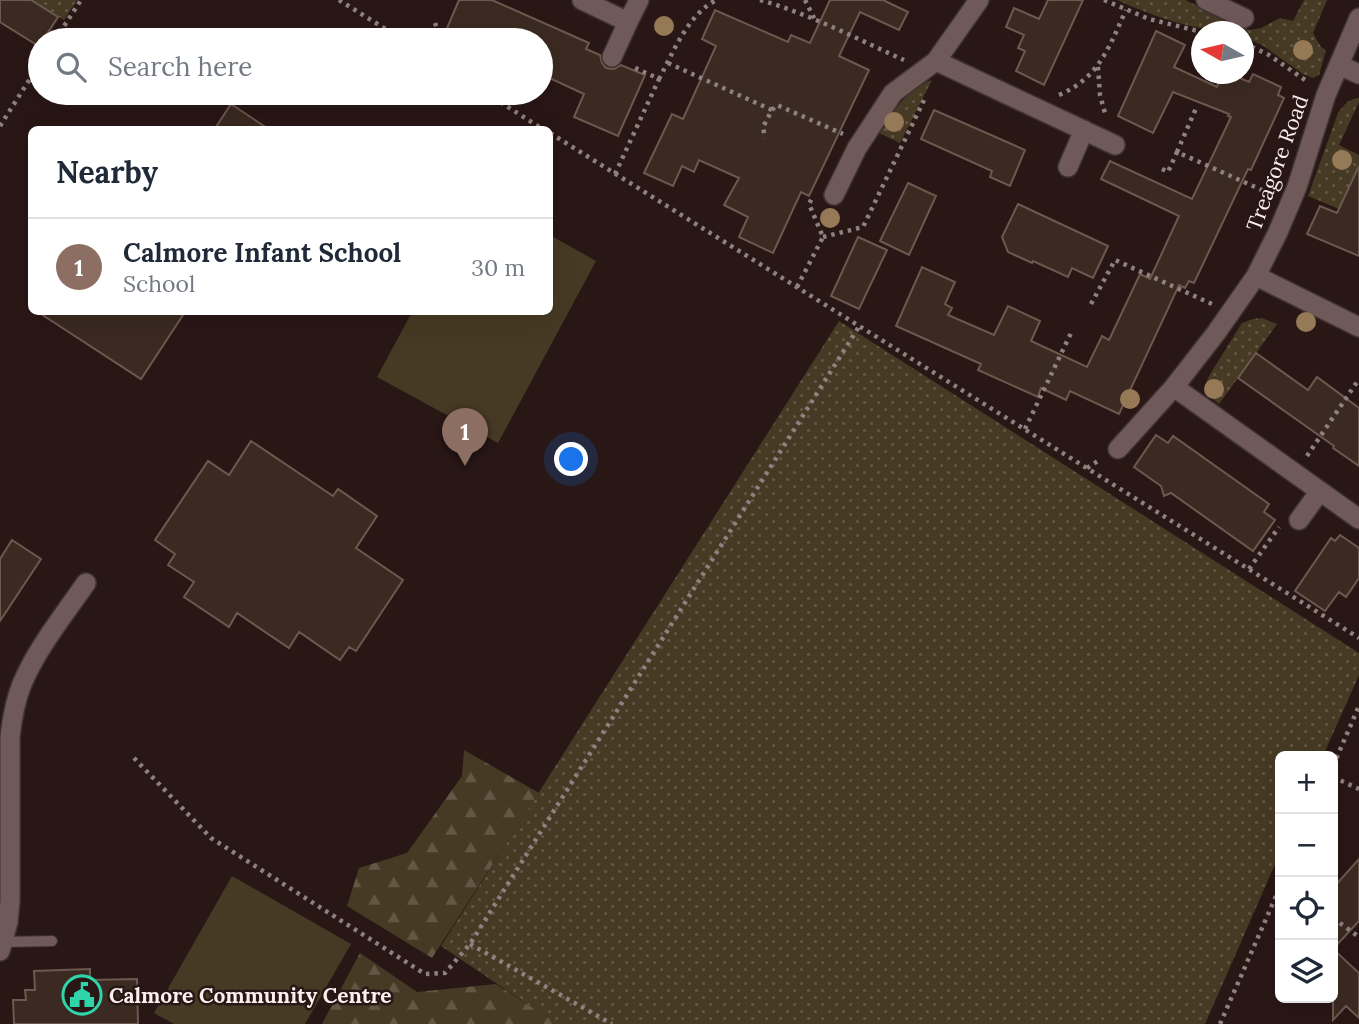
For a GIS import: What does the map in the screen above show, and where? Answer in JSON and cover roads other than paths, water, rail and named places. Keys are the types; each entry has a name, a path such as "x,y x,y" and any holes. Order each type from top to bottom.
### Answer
{"street":[{"path":"582,0 628,22"},
{"path":"612,57 639,0"},
{"path":"825,193 893,93 935,64 979,0"},
{"path":"1206,0 1244,18"},
{"name":"Treagore Road","path":"1118,449 1174,387 1256,276 1297,187 1326,95 1359,18"},
{"path":"935,64 1027,103 1115,145"},
{"path":"1339,65 1359,74"},
{"path":"1068,167 1084,130"},
{"path":"1256,276 1359,327"},
{"path":"1174,387 1359,519"},
{"path":"1299,520 1320,491"},
{"path":"2,946 8,922 5,875 13,711 22,684 36,657 86,583"}],"lane":[{"path":"2,946 52,941"}],"place":[{"name":"Calmore Infant School","path":"465,466"},
{"name":"Calmore Community Centre","path":"82,995"}]}
